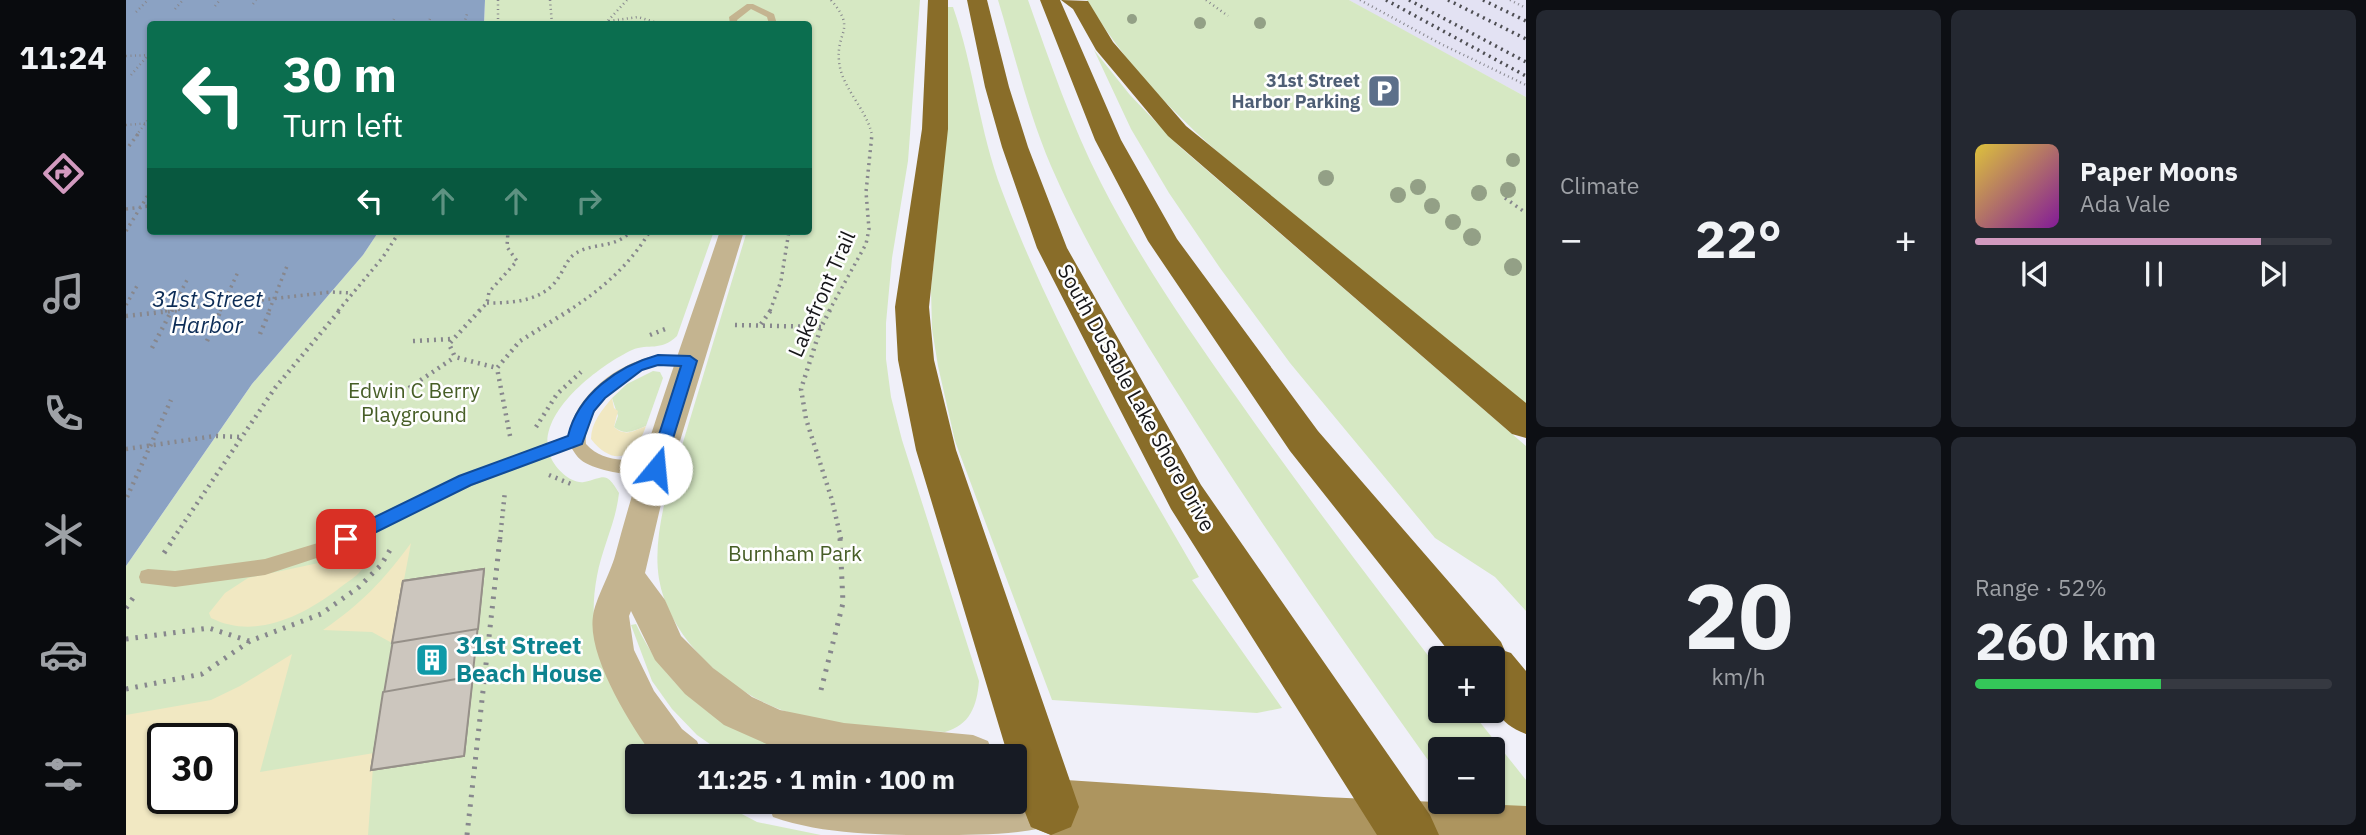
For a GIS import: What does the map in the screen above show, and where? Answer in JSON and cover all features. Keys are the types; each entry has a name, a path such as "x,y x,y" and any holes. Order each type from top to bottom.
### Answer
{"highway":[{"path":"938,0 936,129 912,307 916,360 936,450 1041,808"},
{"name":"South DuSable Lake Shore Drive","path":"977,0 997,87 1015,147 1052,248 1186,497 1410,835"},
{"path":"1050,0 1108,140 1163,241 1304,441 1474,646"},
{"path":"1071,0 1081,5 1104,45 1177,131 1526,424"},
{"path":"1505,684 1526,709"}],"main road":[{"path":"1041,808 1136,824 1324,825 1526,834"}],"street":[{"path":"669,744 640,704 615,650 611,616 627,576 636,532 731,235"},
{"path":"627,576 652,611 668,648 699,681 738,711 778,729 854,744"},
{"path":"867,814 977,821 1011,814"}],"lane":[{"path":"747,21 749,3"},
{"path":"733,21 749,3"},
{"path":"749,3 760,21"},
{"path":"749,3 771,16 772,21"},
{"path":"656,469 604,464 587,456 578,447 576,434 587,409 637,366 658,360 690,361"},
{"path":"148,576 175,579 265,567 326,548 406,512 465,481 576,439"}],"path":[{"path":"136,12 148,0"},
{"path":"174,9 183,0"},
{"path":"215,6 220,0"},
{"path":"498,0 499,21"},
{"path":"550,0 552,21"},
{"path":"609,21 627,0"},
{"name":"Lakefront Trail","path":"821,690 843,603 842,547 832,500 806,419 801,389 821,327 866,244 869,229 866,192 873,142 871,129 839,61 845,29 843,14 831,0"},
{"path":"1206,0 1228,16"},
{"path":"1360,0 1441,44 1526,85"},
{"path":"1510,0 1526,8"},
{"path":"465,21 467,14"},
{"path":"429,21 431,16"},
{"path":"609,21 638,17 651,21"},
{"path":"126,57 147,54"},
{"path":"131,75 147,57"},
{"path":"126,125 147,123"},
{"path":"128,146 147,124"},
{"path":"126,231 147,196"},
{"path":"1505,198 1526,213"},
{"path":"126,209 147,206"},
{"path":"126,608 275,387 397,235"},
{"path":"413,341 450,338 487,303 489,292 517,261 508,251 506,235"},
{"path":"487,303 510,302 539,295 556,282 571,256 591,248 614,245 627,235"},
{"path":"467,835 506,484 515,461 497,368 511,349 572,309 612,278 647,235"},
{"name":"Lakefront Trail","path":"728,324 761,324 768,318 788,235"},
{"path":"260,334 287,266"},
{"path":"207,341 238,272"},
{"path":"152,348 188,278"},
{"path":"126,305 138,284"},
{"path":"126,316 331,292 352,293"},
{"path":"761,324 821,327"},
{"path":"450,338 450,351 455,357 497,368"},
{"path":"390,397 403,392 455,357"},
{"path":"127,497 171,400"},
{"path":"126,449 215,436 241,437"},
{"path":"126,689 202,674 250,641 321,614 359,587 381,565 392,548 406,512"},
{"path":"126,639 209,628 250,641"}],"shaded area":[{"path":"1349,0 1526,0 1526,97 1382,19"}],"green space":[{"name":"Burnham Park","path":"485,0 920,0 908,161 892,258 886,323 886,359 891,397 902,440 979,681 974,706 961,725 945,732 855,725 802,716 755,698 711,667 693,647 677,626 659,579 658,542 664,505 746,235 812,235 812,21 484,21"},
{"path":"998,0 1028,0 1080,138 1131,239 1182,319 1262,433 1428,655 1428,723 1481,723 1492,737 1428,737 1428,760 1275,541 1145,341 1079,226 1051,166 1022,84"},
{"path":"1087,0 1349,0 1526,97 1526,408 1250,180 1189,126 1134,67"},
{"path":"947,7 953,7 960,30 1002,191 1067,340 1118,436 1199,577 1192,580 1282,708 1257,713 1052,700 955,441 932,329 931,289 948,116"},
{"path":"1094,50 1130,95 1180,147 1526,446 1526,611 1495,577 1435,538 1290,363 1169,193 1131,129"},
{"name":"Edwin C Berry Playground","path":"376,235 713,235 677,336 660,346 632,350 587,380 559,409 547,442 551,458 564,475 579,482 604,477 611,481 619,493 597,576 594,602 599,651 606,673 629,715 650,744 625,744 625,814 742,814 757,822 821,835 126,835 126,566 252,384 363,255"},
{"path":"653,371 660,372 663,378 646,426 630,432 618,430 614,427 618,416 612,398 627,384"},
{"path":"636,624 650,650 685,693 729,725 770,744 710,744 697,735 672,709 652,681 631,625"},
{"path":"1505,754 1526,780 1526,835 1482,835 1467,814 1505,814"}],"sand":[{"path":"612,398 614,408 618,411 614,427 626,432 646,426 630,452 616,456 608,454 591,439 595,422"},
{"path":"411,543 392,643 372,632 323,630 371,591"},
{"path":"376,545 357,575 323,600 293,616 261,626 244,627 211,618 209,613 225,593 248,578 342,558"},
{"path":"292,654 260,772 374,753 368,835 126,835 126,715 211,700 240,686"}],"water":[{"name":"31st Street Harbor","path":"126,0 485,0 484,21 147,21 147,235 376,235 363,255 252,384 126,566"}],"building":[{"name":"31st Street Beach House","path":"484,569 464,756 371,770 403,581"},
{"path":"484,569 478,629 392,643 403,581"},
{"path":"473,676 464,756 371,770 383,692"}],"railway":[{"path":"1386,0 1526,76"},
{"path":"1409,0 1526,62"},
{"path":"1448,0 1526,39"},
{"path":"1483,0 1526,21"}],"place":[{"name":"31st Street Harbor Parking","path":"1384,91"},
{"name":"31st Street Beach House","path":"432,660"}],"route":[{"path":"346,539 465,481 576,439 587,409 600,394 637,366 658,360 690,361 656,469"}]}
